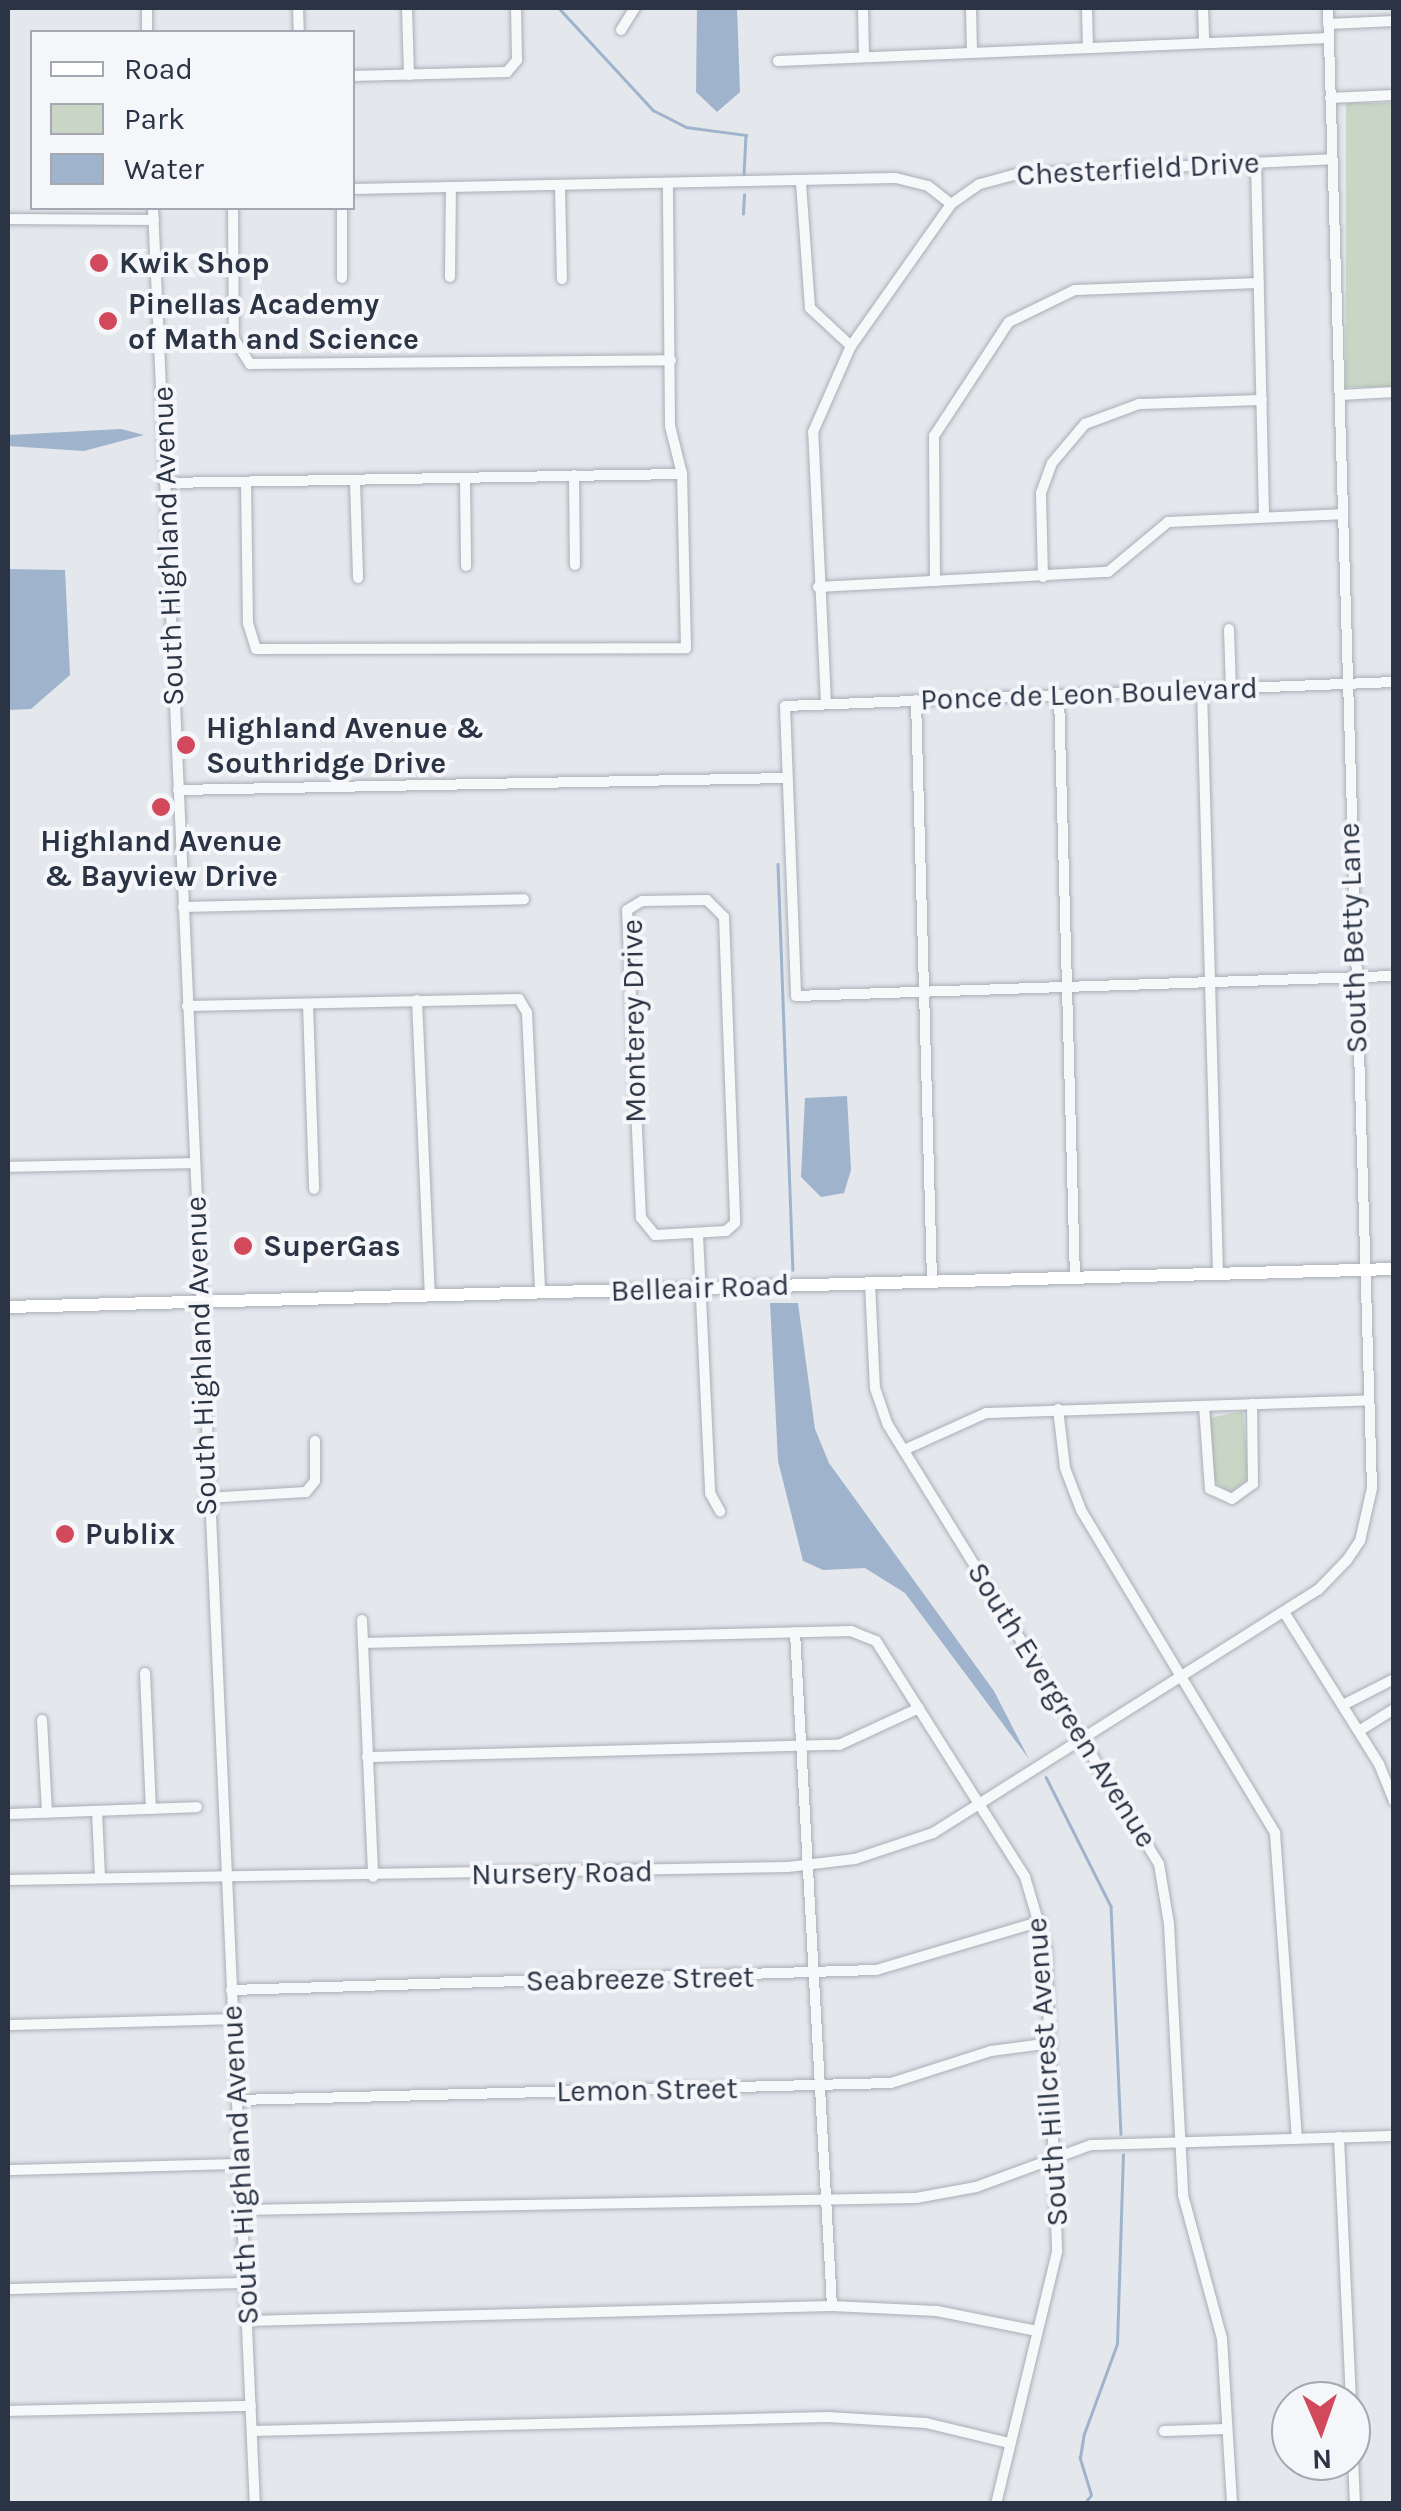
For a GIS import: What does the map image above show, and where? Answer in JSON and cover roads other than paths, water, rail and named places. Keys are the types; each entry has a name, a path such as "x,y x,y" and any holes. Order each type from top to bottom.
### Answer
{"main road":[{"name":"Belleair Road","path":"8,1307 1394,1270"}],"street":[{"path":"407,8 409,75"},
{"path":"355,76 514,68 516,8"},
{"path":"621,30 635,8"},
{"path":"863,8 864,57"},
{"path":"971,8 972,51"},
{"path":"1087,8 1088,48"},
{"path":"1203,8 1204,43"},
{"name":"South Betty Lane","path":"1183,1675 1336,1575 1360,1541 1372,1488 1362,1270 1328,8"},
{"path":"1328,24 1394,21"},
{"path":"778,61 1328,38"},
{"path":"1330,98 1394,95"},
{"name":"Chesterfield Drive","path":"826,702 813,432 851,346 951,204 980,184 1017,174 1332,159"},
{"path":"1256,163 1264,517"},
{"path":"355,189 913,180 951,204"},
{"path":"801,183 810,308 851,346"},
{"path":"246,482 248,622 256,648 686,648 682,474 670,426 668,186"},
{"path":"560,187 562,279"},
{"path":"450,277 451,188"},
{"name":"South Highland Avenue","path":"153,210 206,1498 255,2504"},
{"path":"233,210 234,340 250,364 671,360"},
{"path":"342,210 342,278"},
{"path":"8,219 154,220"},
{"path":"935,581 934,436 1009,322 1058,293 1258,283"},
{"path":"1341,395 1394,392"},
{"path":"1043,577 1041,492 1052,463 1085,424 1139,404 1262,400"},
{"path":"165,483 682,474"},
{"path":"574,476 576,565"},
{"path":"465,480 466,566"},
{"path":"355,481 358,578"},
{"path":"818,586 1043,577 1116,569 1168,522 1341,514"},
{"path":"1229,629 1231,688"},
{"name":"Ponce de Leon Boulevard","path":"787,778 784,706 1394,682"},
{"path":"1202,690 1218,1274"},
{"path":"1059,694 1075,1278"},
{"path":"916,700 932,1281"},
{"path":"178,790 787,778 796,996 1394,976"},
{"path":"183,907 524,899"},
{"name":"Monterey Drive","path":"707,900 724,917 736,1215 730,1230 698,1234 650,1234 641,1218 626,916 642,901 707,900"},
{"path":"187,1006 519,999 527,1013 540,1292"},
{"path":"417,1000 430,1295"},
{"path":"308,1004 314,1189"},
{"path":"8,1168 193,1163"},
{"path":"698,1234 710,1492 720,1511"},
{"name":"South Evergreen Avenue","path":"870,1283 875,1388 904,1450 1152,1845 1166,1893 1180,2142 1192,2244 1222,2338 1232,2504"},
{"path":"904,1450 969,1416 1058,1409 1368,1400"},
{"path":"1204,1406 1210,1489 1232,1499 1253,1484 1252,1404"},
{"path":"1058,1409 1065,1468 1081,1510 1275,1833 1297,2138"},
{"path":"206,1498 306,1492 315,1481 315,1442"},
{"path":"1284,1612 1359,1731 1394,1802"},
{"path":"362,1620 373,1877"},
{"path":"362,1643 796,1632 820,2086 830,2196 832,2306"},
{"name":"South Hillcrest Avenue","path":"796,1632 865,1634 919,1708 1026,1877 1041,1922 1056,2153 1057,2252 996,2504"},
{"path":"145,1673 151,1808"},
{"name":"Nursery Road","path":"8,1880 373,1877 809,1865 902,1846 979,1804 1183,1675"},
{"path":"1343,1705 1394,1679"},
{"path":"367,1758 800,1747 858,1742 919,1708"},
{"path":"1359,1731 1394,1709"},
{"path":"42,1720 47,1812"},
{"path":"8,1814 197,1807"},
{"path":"97,1811 100,1878"},
{"name":"Seabreeze Street","path":"232,1990 876,1970 1041,1922"},
{"path":"8,2024 233,2019"},
{"name":"Lemon Street","path":"236,2100 820,2086 929,2077 990,2051 1050,2042"},
{"path":"242,2210 944,2196 1056,2153 1180,2142 1394,2136"},
{"path":"1339,2137 1350,2381"},
{"path":"8,2170 240,2164"},
{"path":"8,2289 246,2283"},
{"path":"248,2321 832,2306 957,2313 1038,2331"},
{"path":"8,2411 251,2406"},
{"path":"252,2431 828,2417 926,2423 1009,2443"},
{"path":"1164,2431 1226,2429"}],"water":[{"path":"697,8 737,8 740,92 717,112 696,92"},
{"path":"121,429 144,435 84,451 8,446 8,435"},
{"path":"8,569 65,570 70,675 31,709 8,710"},
{"path":"847,1096 851,1170 844,1193 821,1197 801,1177 805,1098"},
{"path":"770,1303 798,1303 815,1429 829,1463 994,1691 1029,1759 905,1593 865,1568 823,1570 803,1561 778,1461"}],"waterway":[{"path":"559,8 653,110 686,127 746,135 744,176"},
{"path":"743,214 744,195"},
{"path":"778,864 793,1270"},
{"path":"1046,1777 1111,1906 1121,2134"},
{"path":"1084,2504 1091,2495 1080,2458 1084,2434 1117,2344 1123,2155"}],"place":[{"name":"Kwik Shop","path":"99,263"},
{"name":"Pinellas Academy of Math and Science","path":"108,321"},
{"name":"Highland Avenue & Southridge Drive","path":"186,745"},
{"name":"Highland Avenue & Bayview Drive","path":"161,807"},
{"name":"SuperGas","path":"243,1246"},
{"name":"Publix","path":"65,1534"}]}
